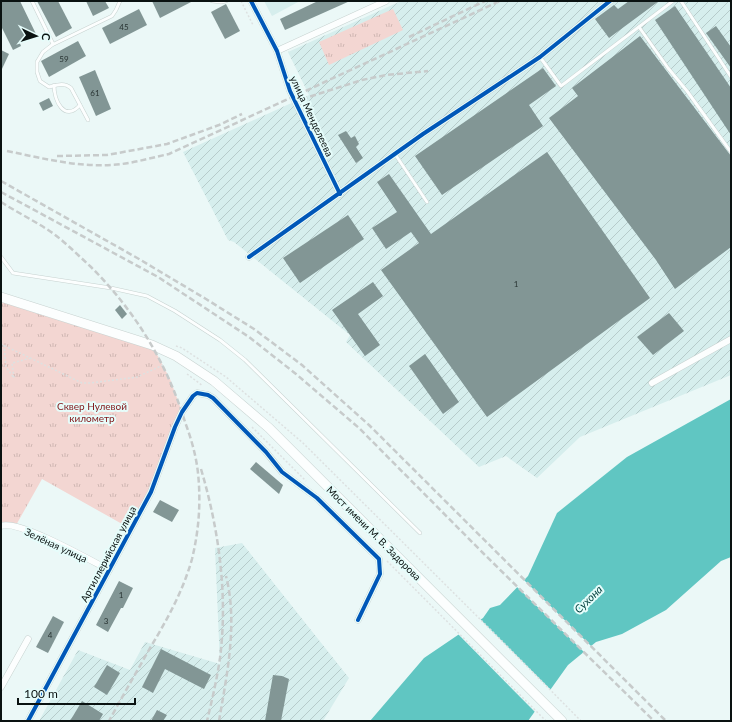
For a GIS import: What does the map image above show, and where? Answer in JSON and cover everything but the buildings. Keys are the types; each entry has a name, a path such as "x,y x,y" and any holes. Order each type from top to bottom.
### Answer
{"main road":[{"name":"Мост имени М. В. Задорова","path":"1,296 152,345 176,356 214,381 269,428 562,721"}],"street":[{"name":"улица Менделеева","path":"251,1 277,51 290,92 340,194"},
{"path":"277,51 386,1"},
{"path":"249,257 423,134 540,57 610,1"},
{"path":"652,383 731,339"},
{"name":"Артиллерийская улица","path":"28,721 151,492 182,412 193,396 197,393 208,395 213,398 266,452 282,472 317,498 380,559 380,574 358,620"},
{"name":"Зелёная улица","path":"2,524 48,539 109,570"},
{"path":"1,687 28,639"}],"lane":[{"path":"32,1 53,44"},
{"path":"88,120 80,104 67,85 65,84 49,87 40,81 37,72 37,62 46,49 53,44 112,16 121,1"},
{"path":"212,1 226,1"},
{"path":"540,57 561,86 673,1"},
{"path":"681,1 731,77"},
{"path":"639,26 668,68 687,91 731,152"},
{"path":"54,86 54,93 62,110 70,112 80,104"},
{"path":"396,154 427,202"},
{"path":"1,258 13,273 111,288 147,296 175,311 220,340 245,360 420,532"}],"path":[{"path":"241,1 253,25"},
{"path":"1,344 82,383 137,377 163,365"},
{"path":"4,345 6,367 14,378 12,363 31,358"},
{"path":"182,348 226,377 303,443 581,721"}],"shaded area":[{"path":"264,1 300,1 272,16"},
{"path":"401,1 731,1 731,375 580,437 537,478 506,456 479,467 346,342 350,335 234,242 228,240 183,152 309,95 288,52"},
{"path":"242,543 349,678 323,721 39,721 78,650 130,670 145,642 220,664 215,548"}],"green space":[{"path":"393,9 403,30 329,65 319,42"},
{"name":"Сквер Нулевой километр","path":"1,297 152,345 170,379 182,412 151,492 131,529 42,479 15,527 4,525 1,520"}],"water":[{"name":"Сухона","path":"731,399 731,557 721,561 666,610 622,634 596,642 568,665 528,721 370,721 424,658 483,618 490,608 500,605 528,576 557,513 627,457"}],"pier":[{"path":"523,579 592,647 585,653 516,586"},
{"path":"479,618 552,691 536,713 457,633"}],"railway":[{"path":"409,37 485,1"},
{"path":"7,151 85,165 111,165 140,161 169,154 500,1"},
{"path":"293,102 362,80 386,75 428,71"},
{"path":"57,156 107,155 167,144 219,125 242,114"},
{"path":"1,181 139,259 206,299 254,329 302,365 369,425 666,721"},
{"path":"1,192 158,277 249,337 296,374 359,428 483,553 654,721"},
{"path":"1,202 41,225 59,238 91,267 122,301 148,339 169,379 178,400 196,460 199,484 199,516 192,559 179,594 168,616 109,721"},
{"path":"201,469 213,515 217,539 223,610 220,658 207,721"},
{"path":"219,721 228,667 231,630 231,612 226,576"}],"cycle path":[{"path":"251,1 277,51 290,91 340,194"},
{"path":"249,257 423,134 540,57 610,1"},
{"path":"28,721 151,492 182,412 193,396 197,393 208,395 213,398 266,452 282,472 317,498 379,559 380,574 358,620"}]}
